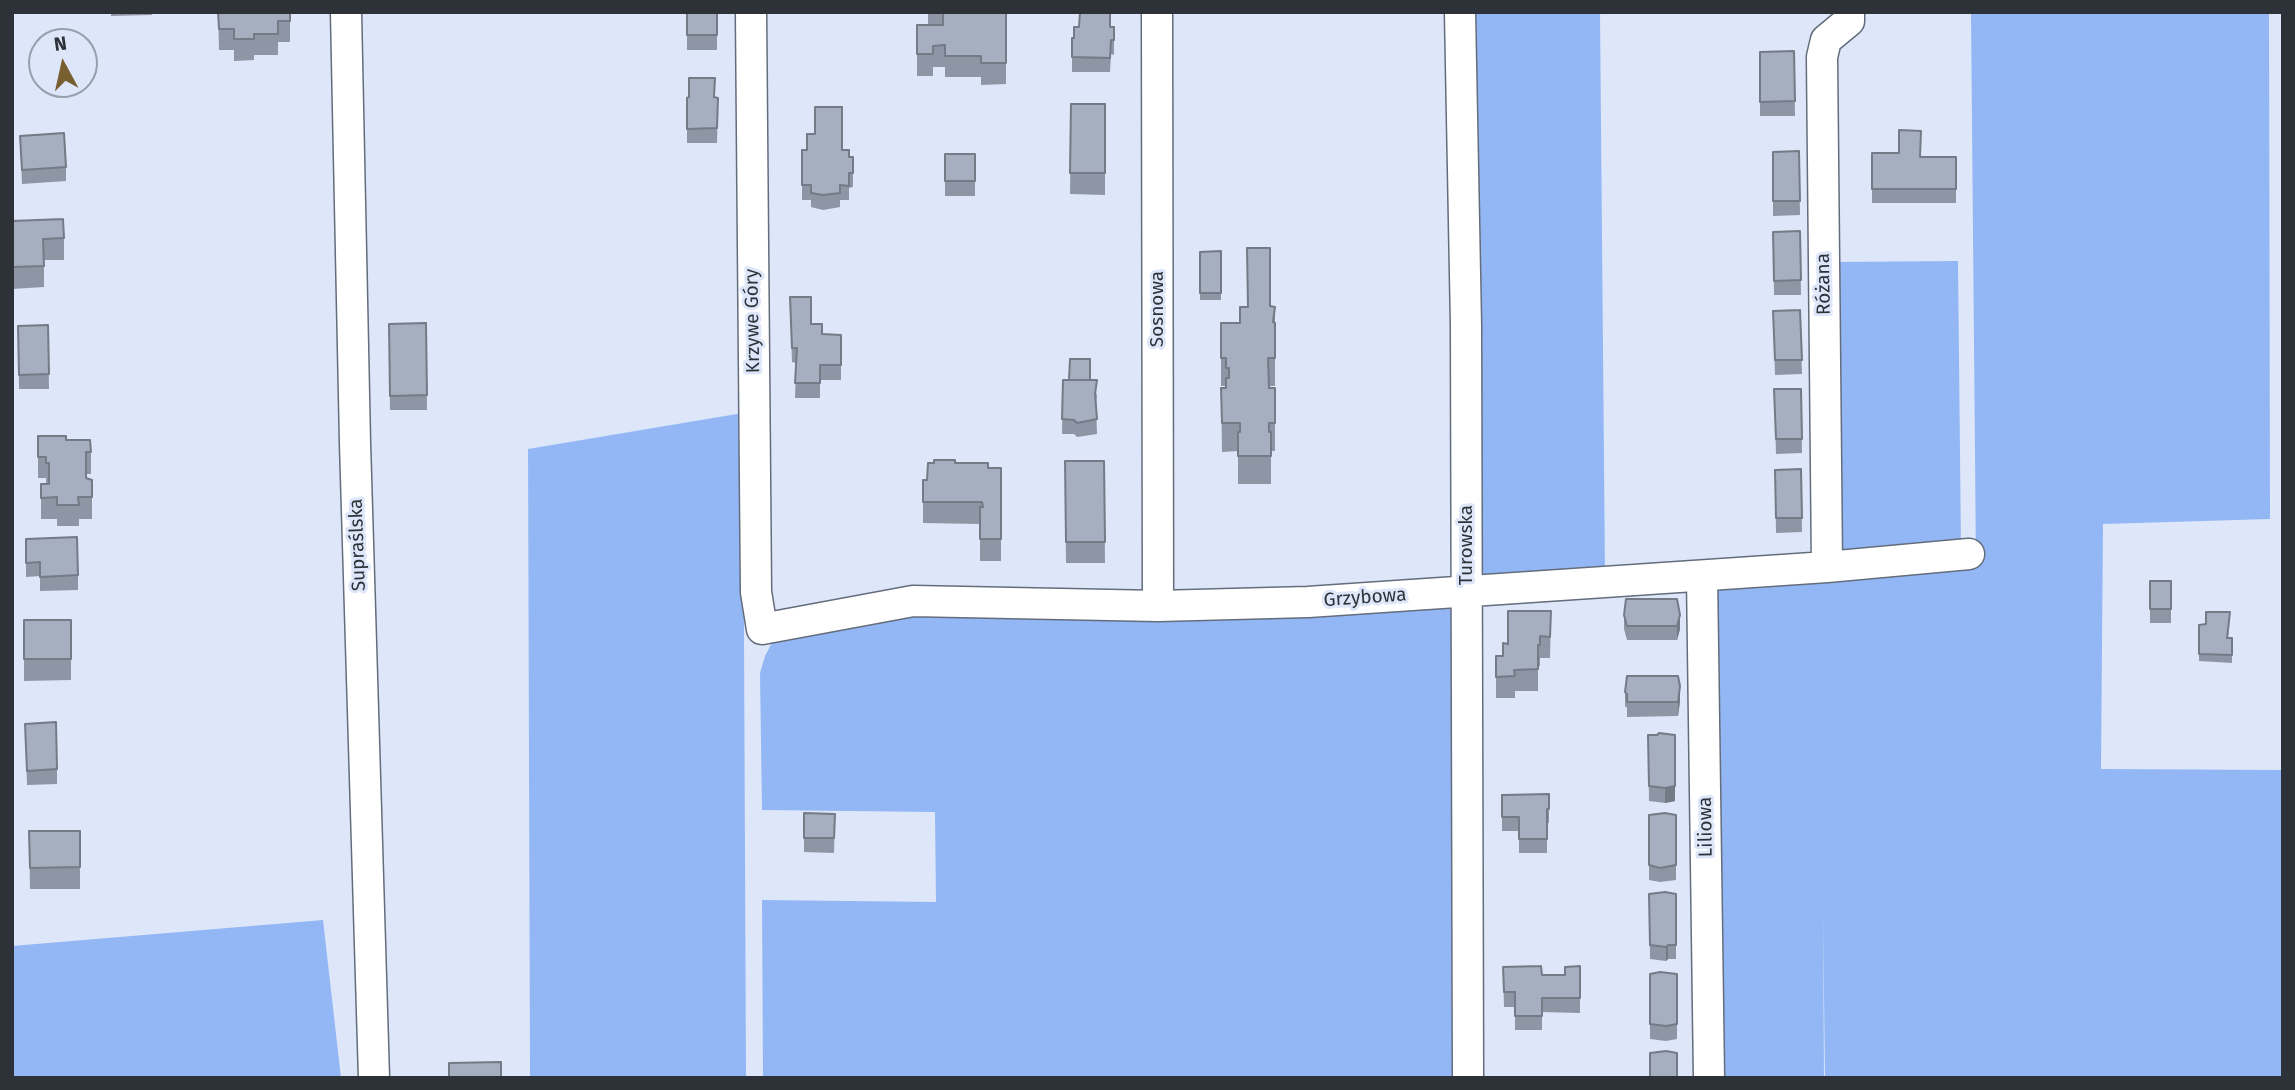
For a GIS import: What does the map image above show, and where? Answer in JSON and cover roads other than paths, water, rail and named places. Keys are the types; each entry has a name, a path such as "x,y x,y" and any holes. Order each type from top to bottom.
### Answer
{"street":[{"name":"Supraślska","path":"346,12 355,443 374,1078"},
{"name":"Krzywe Góry","path":"751,12 756,592 762,629"},
{"name":"Sosnowa","path":"1157,12 1158,606"},
{"name":"Turowska","path":"1460,12 1466,326 1468,1078"},
{"name":"Różana","path":"1827,567 1822,57 1826,40 1849,20 1849,12"},
{"name":"Grzybowa","path":"762,629 913,601 1158,606 1308,602 1827,567 1969,554"},
{"name":"Liliowa","path":"1702,576 1709,1078"}]}
